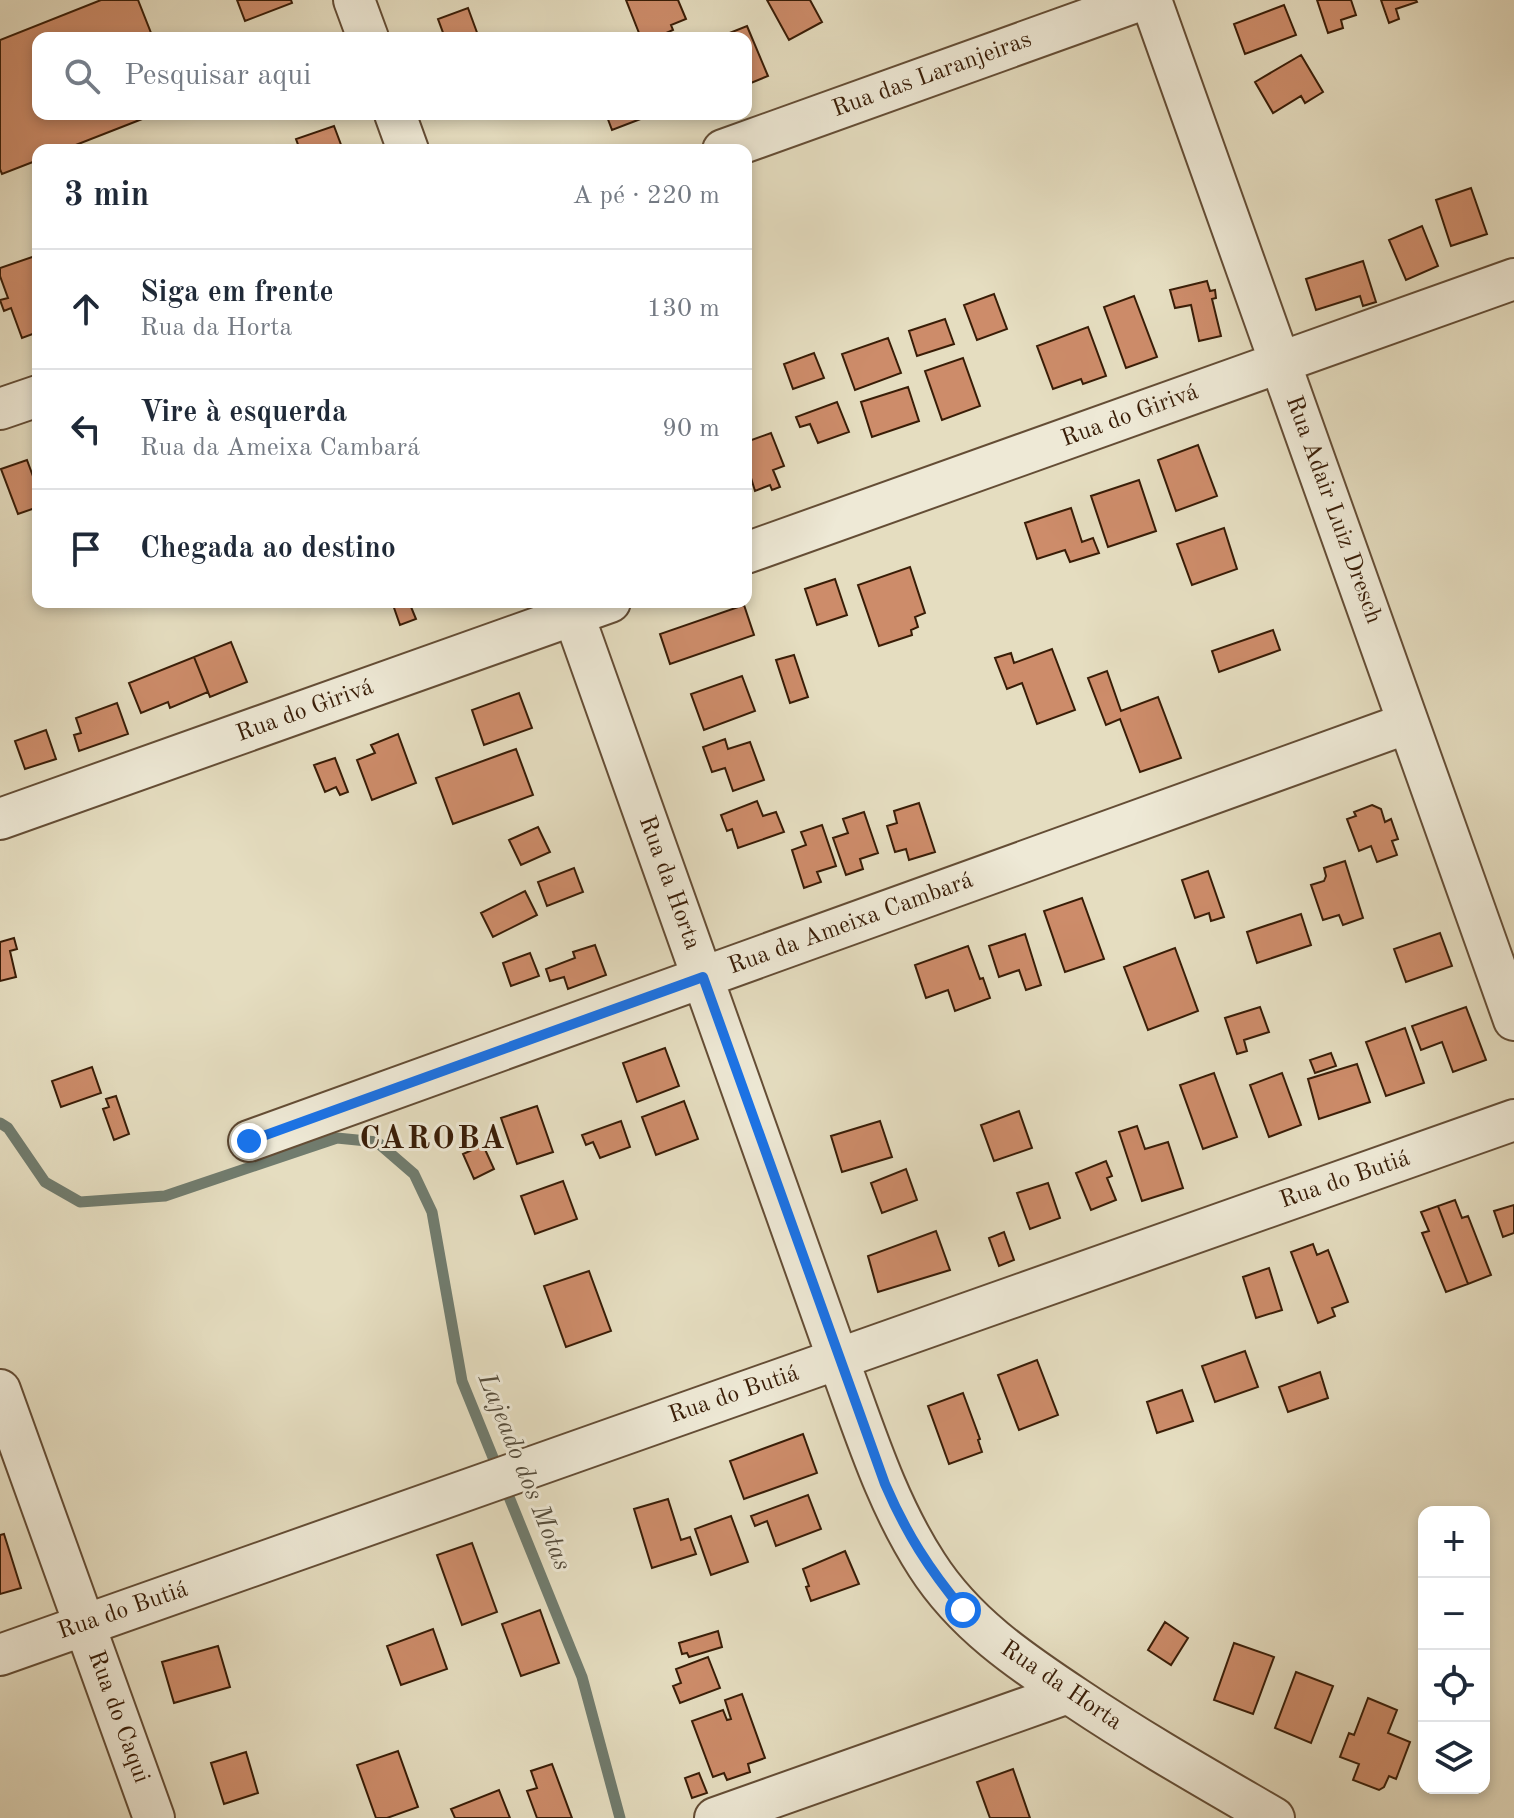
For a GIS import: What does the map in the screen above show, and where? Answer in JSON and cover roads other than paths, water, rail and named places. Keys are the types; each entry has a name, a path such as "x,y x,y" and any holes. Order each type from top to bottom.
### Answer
{"street":[{"path":"354,0 366,32"},
{"name":"Rua das Laranjeiras","path":"740,144 1141,0"},
{"name":"Rua Adair Luiz Dresch","path":"1151,0 1514,1020"},
{"path":"397,120 406,144"},
{"name":"Rua do Girivá","path":"752,551 1514,279"},
{"path":"0,409 32,398"},
{"name":"Rua do Girivá","path":"0,819 579,608"},
{"name":"Rua da Horta","path":"585,608 703,977 838,1359 902,1524 928,1568 963,1610 1006,1651 1068,1693 1274,1818"},
{"name":"Rua da Ameixa Cambará","path":"249,1141 1408,723"},
{"name":"Rua do Butiá","path":"0,1655 1514,1120"},
{"name":"Rua do Caqui","path":"0,1390 154,1818"},
{"path":"715,1818 1068,1693"}],"waterway":[{"name":"Lajeado dos Motas","path":"0,1123 8,1128 45,1182 80,1202 165,1196 337,1138 377,1142 414,1174 432,1212 462,1381 582,1677 620,1818"}],"district":[{"name":"CAROBA","path":"433,1140"}]}
